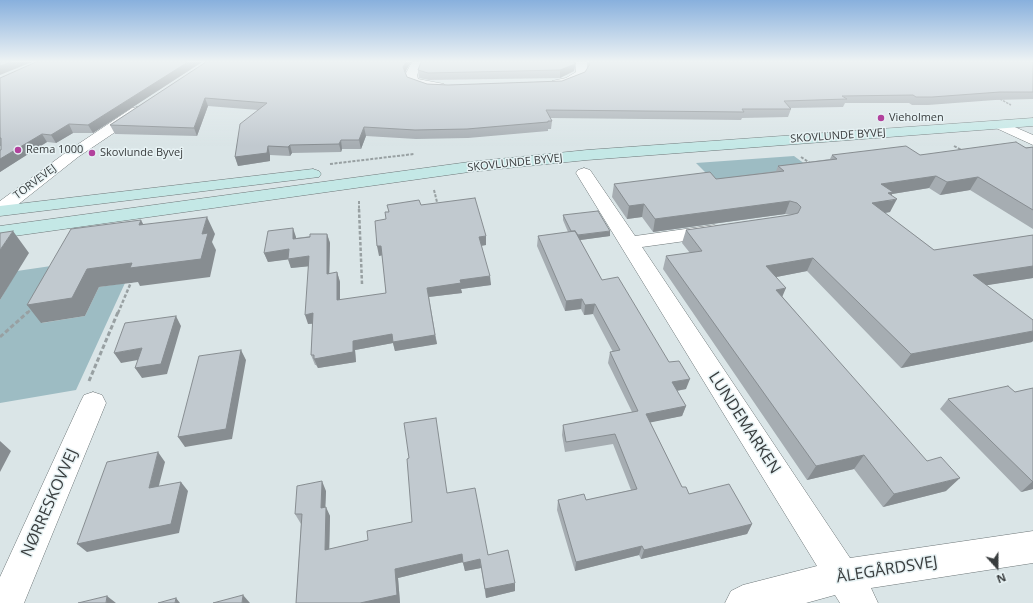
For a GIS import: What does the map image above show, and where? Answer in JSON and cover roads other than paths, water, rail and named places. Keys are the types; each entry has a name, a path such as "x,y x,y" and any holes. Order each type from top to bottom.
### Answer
{"main road":[{"name":"SKOVLUNDE BYVEJ","path":"0,210 437,159 577,145 1030,115"},
{"name":"SKOVLUNDE BYVEJ","path":"0,232 430,172 588,155 1001,125 1030,115"}],"street":[{"name":"TORVEVEJ","path":"0,210 73,154 146,105"},
{"path":"1001,125 1033,141"},
{"name":"LUNDEMARKEN","path":"584,173 860,603"},
{"path":"628,243 730,229"},
{"name":"NØRRESKOVVEJ","path":"6,603 93,404"},
{"name":"ÅLEGÅRDSVEJ","path":"742,603 842,576 1033,546"}],"place":[{"name":"Vieholmen","path":"881,118"},
{"name":"Rema 1000","path":"18,150"},
{"name":"Skovlunde Byvej","path":"92,153"}]}
